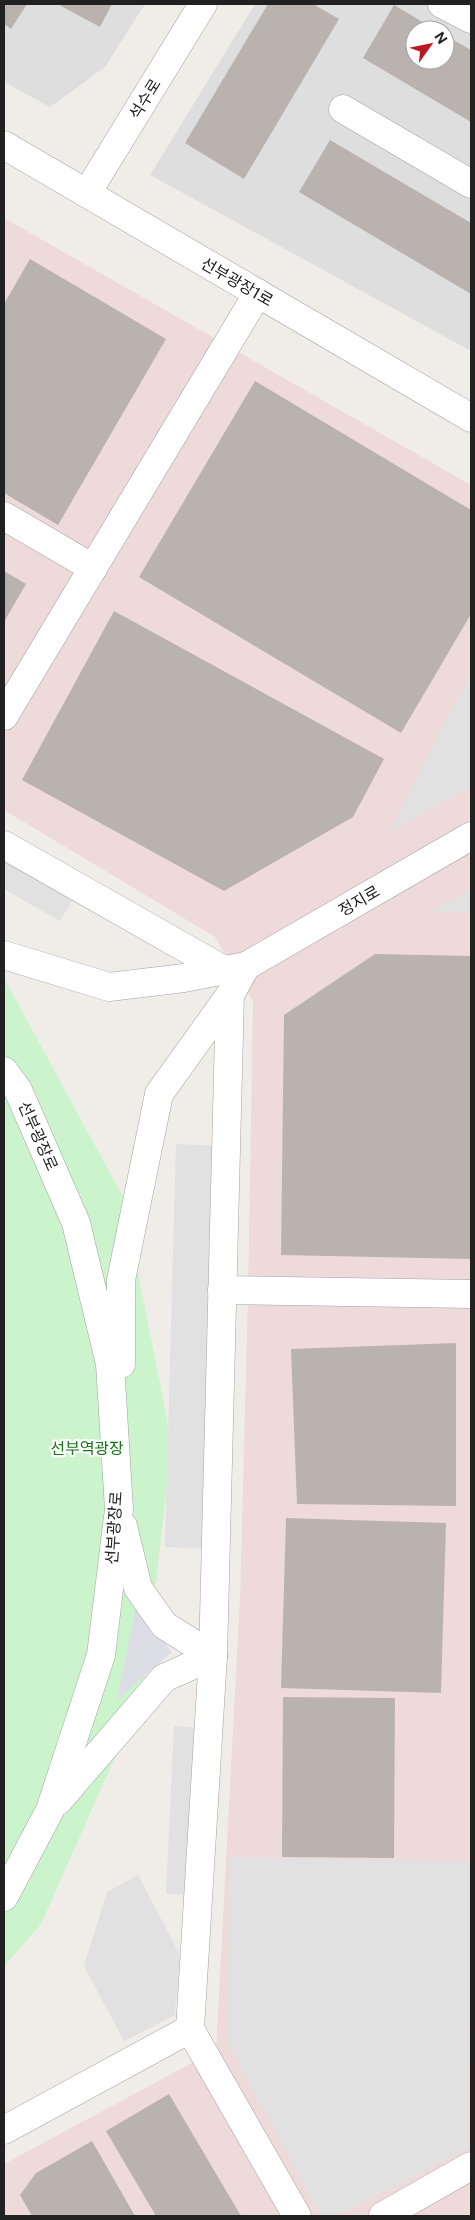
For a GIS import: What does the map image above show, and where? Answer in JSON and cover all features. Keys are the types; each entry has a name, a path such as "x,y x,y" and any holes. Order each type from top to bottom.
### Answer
{"street":[{"name":"석수로","path":"86,193 203,4"},
{"path":"442,4 471,19"},
{"path":"343,109 471,184"},
{"name":"선부광장1로","path":"4,145 471,418"},
{"path":"4,716 258,294"},
{"path":"4,516 93,568"},
{"name":"정지로","path":"233,977 471,836"},
{"path":"4,845 233,977"},
{"path":"4,955 109,987 233,977"},
{"path":"233,977 222,1290 213,1656 190,2029 297,2216"},
{"path":"213,1656 164,1626 138,1588 118,1509 122,1440 121,1280 159,1094 233,977"},
{"name":"선부광장로","path":"4,1071 18,1090 76,1223 110,1364 118,1509 101,1655 50,1810 4,1897"},
{"path":"222,1290 471,1294"},
{"path":"50,1810 164,1678 213,1656"},
{"path":"4,2130 190,2029"},
{"path":"383,2216 471,2166"}],"shaded area":[{"path":"4,4 145,4 105,67 50,107 4,82"},
{"path":"255,4 471,4 471,351 150,175"},
{"path":"4,218 471,485 471,2216 4,2216 4,2164 216,2050 240,1598 253,1001 215,937 4,810"},
{"path":"471,674 471,787 389,832"},
{"path":"4,845 79,889 60,921 4,889"},
{"path":"471,890 471,912 430,912"},
{"path":"176,1144 225,1146 214,1549 165,1547"},
{"path":"136,1606 172,1652 117,1700"},
{"path":"174,1726 207,1728 199,1895 166,1894"},
{"path":"229,1857 471,1862 467,2148 337,2216 320,2216 228,2042"},
{"path":"138,1875 180,1955 175,2015 124,2041 84,1966 107,1892"}],"green space":[{"name":"선부역광장","path":"4,978 123,1197 172,1444 143,1694 41,1924 4,1967"}],"building":[{"path":"4,4 27,4 11,29 4,24"},
{"path":"62,4 112,4 100,27 61,6"},
{"path":"268,4 313,4 339,19 244,179 185,143"},
{"path":"394,5 419,20 405,20 405,70 455,70 455,41 471,50 471,122 363,58"},
{"path":"330,140 471,223 471,294 299,192"},
{"path":"30,259 166,339 58,525 4,493 4,304"},
{"path":"255,381 471,510 471,614 401,733 139,577"},
{"path":"4,571 26,584 4,622"},
{"path":"114,611 384,759 353,817 224,891 22,780"},
{"path":"375,954 471,956 471,1259 281,1255 284,1015"},
{"path":"456,1343 456,1506 297,1504 291,1349"},
{"path":"286,1518 446,1523 441,1693 281,1688"},
{"path":"283,1697 395,1698 394,1858 282,1857"},
{"path":"169,2094 241,2216 156,2216 106,2131"},
{"path":"92,2141 135,2216 32,2216 20,2195 36,2173"}]}
